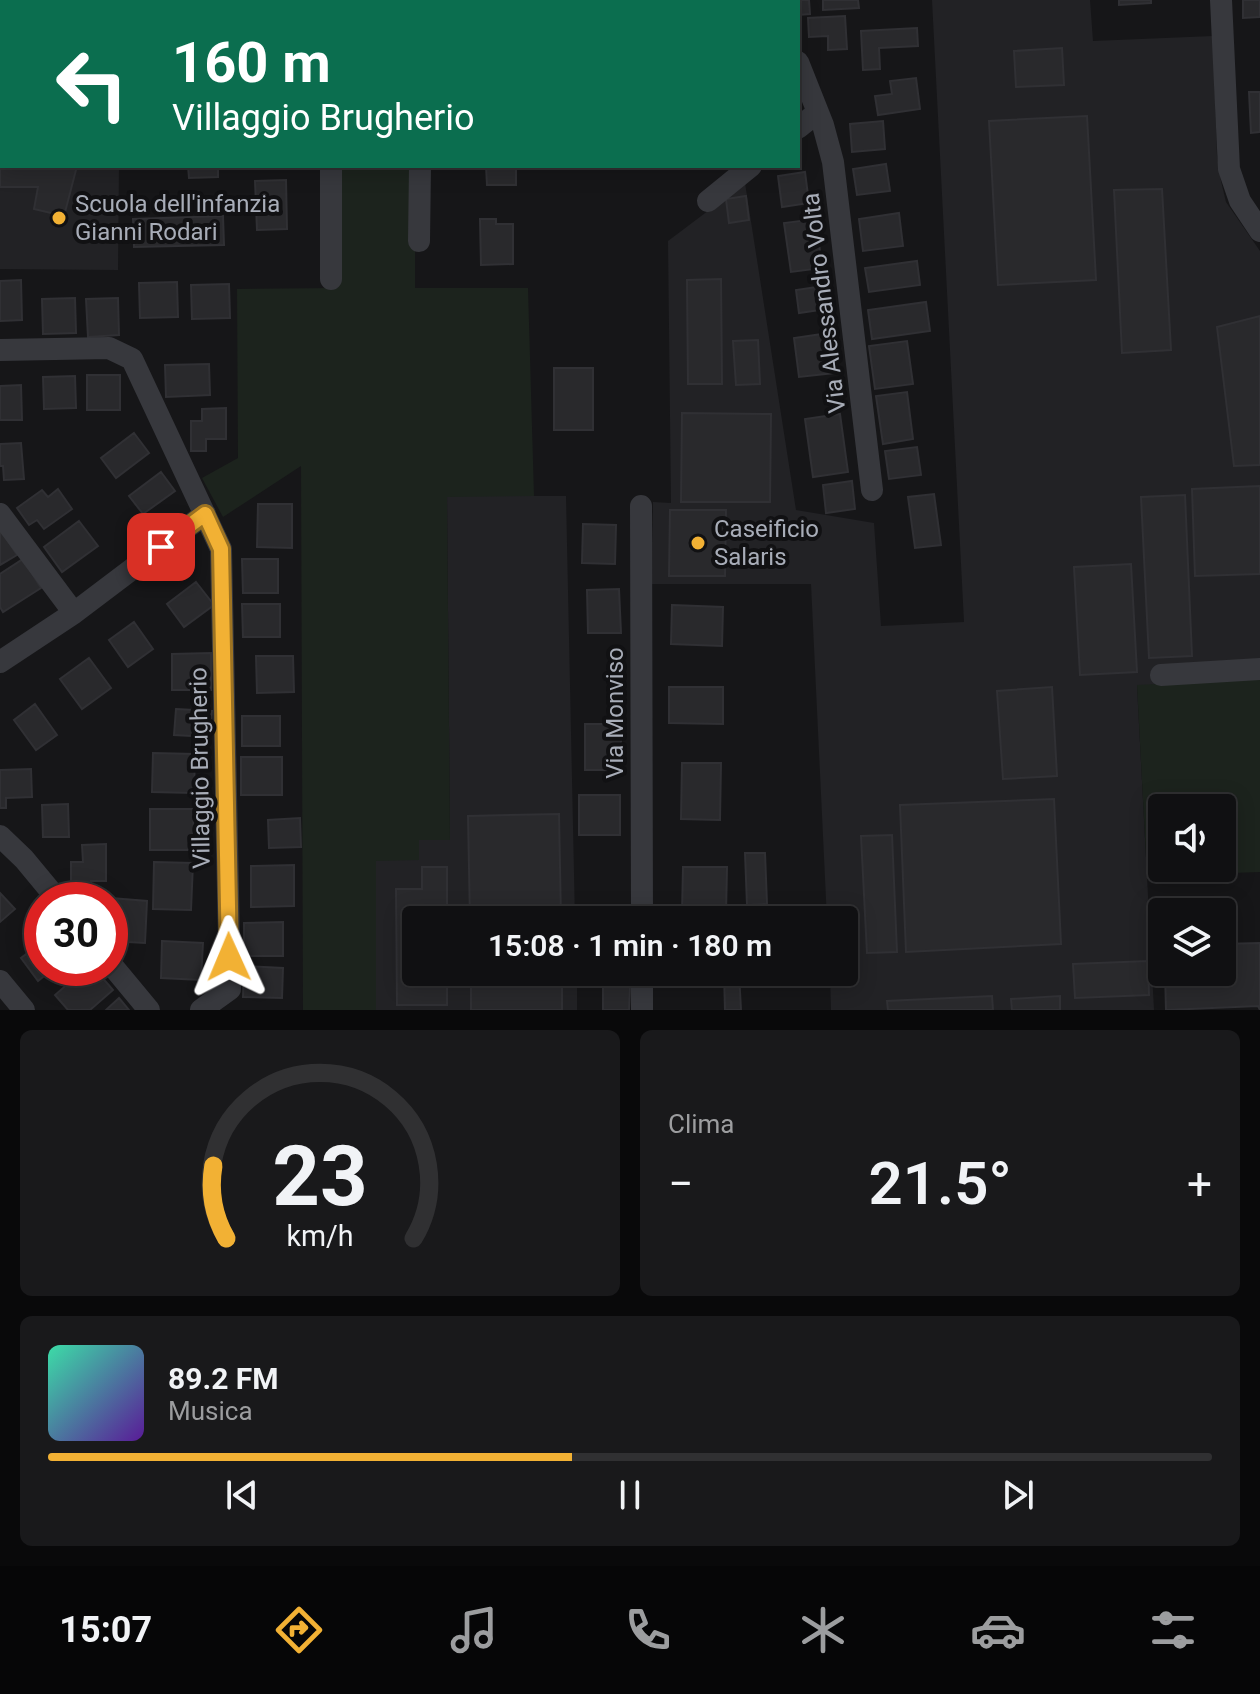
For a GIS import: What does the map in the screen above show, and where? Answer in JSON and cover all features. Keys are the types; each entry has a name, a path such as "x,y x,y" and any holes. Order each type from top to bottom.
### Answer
{"street":[{"path":"1221,0 1229,169 1240,201 1260,231"},
{"name":"Via Alessandro Volta","path":"800,67 818,112 835,174 872,490"},
{"path":"800,126 818,112"},
{"path":"331,168 331,279"},
{"path":"419,241 420,168"},
{"path":"708,201 749,168"},
{"name":"Villaggio Brugherio","path":"0,350 109,348 132,359 221,549 230,989 201,1010"},
{"name":"Via Monviso","path":"641,506 642,906"},
{"path":"0,514 74,613"},
{"path":"0,662 74,613 205,514"},
{"path":"1161,675 1260,669"},
{"path":"0,836 43,882"},
{"path":"0,981 24,1010"},
{"path":"128,985 149,1010"},
{"path":"642,986 642,1010"}],"shaded area":[{"path":"932,0 1090,0 1093,41 1213,36 1217,156 1221,181 1226,202 1260,251 1260,679 1137,686 1148,898 1148,986 1153,986 1154,1010 831,1010 830,986 858,986 858,906 826,906 811,584 651,584 653,502 671,503 668,241 745,183 796,510 874,523 881,626 964,622"},
{"name":"Scuola dell'infanzia Gianni Rodari","path":"0,168 119,168 118,270 0,269"},
{"path":"338,168 415,168 415,288 528,288 534,496 447,497 450,840 419,840 419,860 376,861 376,1010 303,1010 301,466 223,517 202,478 238,458 237,289 338,288"},
{"path":"447,496 566,496 575,906 402,906 402,986 577,986 577,1010 376,1010 376,860 419,860 419,840 450,839"},
{"path":"1260,679 1260,872 1236,873 1236,794 1148,794 1147,876 1137,685"}],"building":[{"path":"800,0 809,0 810,14 800,15"},
{"path":"823,0 858,0 859,8 823,10"},
{"path":"1119,0 1151,0 1151,3 1119,5"},
{"path":"1243,0 1260,0 1260,17 1243,18"},
{"path":"845,16 847,49 828,50 828,36 809,37 808,18"},
{"path":"917,28 918,46 879,48 880,69 863,70 861,31"},
{"path":"1062,48 1064,85 1016,87 1014,51"},
{"path":"916,78 920,109 878,115 875,96 892,94 890,81"},
{"path":"1249,92 1260,92 1260,132 1251,133"},
{"path":"1087,116 1096,280 998,285 989,121"},
{"path":"883,121 885,149 852,152 850,124"},
{"path":"886,164 890,191 857,195 853,169"},
{"path":"0,168 76,168 64,216 34,209 38,187 0,187"},
{"path":"188,168 218,168 218,177 189,178"},
{"path":"486,168 516,168 516,185 487,185"},
{"path":"805,172 809,203 782,207 778,176"},
{"path":"286,180 287,229 257,230 255,181"},
{"path":"1162,189 1171,350 1122,353 1114,190"},
{"path":"746,196 749,220 729,223 726,199"},
{"path":"899,213 903,246 863,251 859,219"},
{"path":"223,216 224,245 134,247 133,219"},
{"path":"480,219 496,219 496,224 513,224 513,264 481,265"},
{"path":"816,219 822,268 791,272 784,223"},
{"path":"917,261 920,285 869,292 865,268"},
{"path":"721,279 722,384 688,384 687,280"},
{"path":"21,280 22,320 0,321 0,281"},
{"path":"177,282 178,317 140,318 139,283"},
{"path":"229,284 230,318 192,319 191,285"},
{"path":"824,286 827,309 799,313 796,290"},
{"path":"75,298 76,333 43,334 42,299"},
{"path":"118,298 119,335 88,337 86,299"},
{"path":"926,302 930,331 872,339 868,310"},
{"path":"1260,316 1260,465 1234,466 1217,327"},
{"path":"829,333 834,373 799,377 794,338"},
{"path":"758,340 760,384 736,385 733,341"},
{"path":"907,341 913,384 875,389 869,346"},
{"path":"209,364 210,395 166,397 165,365"},
{"path":"554,368 593,368 593,430 554,430"},
{"path":"87,375 120,375 120,410 87,410"},
{"path":"75,376 76,408 44,409 43,377"},
{"path":"21,385 22,420 0,420 0,386"},
{"path":"907,392 913,439 883,444 876,396"},
{"path":"226,408 226,439 206,439 206,451 191,451 191,421 202,421 202,409"},
{"path":"682,413 771,414 770,502 681,502"},
{"path":"840,414 848,472 813,477 805,419"},
{"path":"134,433 149,453 116,478 101,458"},
{"path":"21,443 24,479 4,480 3,466 0,466 0,444"},
{"path":"917,447 921,475 889,479 885,451"},
{"path":"161,472 175,491 143,514 129,496"},
{"path":"852,481 855,509 826,513 823,485"},
{"path":"1260,486 1260,574 1195,576 1192,489"},
{"path":"58,489 72,509 44,529 37,520 29,525 17,508 42,490 48,497"},
{"path":"934,494 941,545 915,548 908,497"},
{"path":"1185,495 1192,656 1149,658 1141,497"},
{"path":"258,504 292,504 292,548 257,547"},
{"name":"Caseificio Salaris","path":"670,510 726,510 725,576 669,576"},
{"path":"79,521 98,546 62,572 44,547"},
{"path":"583,524 616,525 615,564 582,563"},
{"path":"0,529 17,555 0,565"},
{"path":"23,559 41,588 3,612 0,607 0,574"},
{"path":"242,559 278,559 278,593 243,593"},
{"path":"1131,564 1137,672 1080,675 1074,567"},
{"path":"196,582 214,605 184,627 167,604"},
{"path":"619,589 621,633 588,633 587,590"},
{"path":"242,604 280,604 280,637 243,637"},
{"path":"672,605 723,607 722,646 671,644"},
{"path":"134,622 153,649 128,667 109,640"},
{"path":"211,653 211,690 172,690 172,654"},
{"path":"256,656 293,656 294,692 257,693"},
{"path":"89,658 111,688 82,709 60,679"},
{"path":"669,687 723,687 723,724 669,723"},
{"path":"1052,687 1057,776 1003,779 997,691"},
{"path":"35,704 57,735 36,750 14,720"},
{"path":"176,709 212,711 210,737 174,735"},
{"path":"242,716 280,716 280,746 242,746"},
{"path":"585,724 621,724 621,770 585,770"},
{"path":"153,753 195,754 194,793 152,792"},
{"path":"241,757 282,757 282,795 241,795"},
{"path":"682,763 721,763 720,820 681,819"},
{"path":"31,769 32,797 6,798 6,808 0,808 0,770"},
{"path":"579,795 620,795 620,835 579,835"},
{"path":"1054,799 1061,944 906,952 900,805"},
{"path":"68,804 69,837 43,837 42,805"},
{"path":"150,809 193,809 194,850 150,850"},
{"path":"559,814 561,906 470,906 468,816"},
{"path":"300,818 301,847 269,848 268,820"},
{"path":"892,835 897,952 867,953 861,836"},
{"path":"106,844 106,881 71,882 71,862 83,862 82,845"},
{"path":"745,853 765,853 767,904 747,905"},
{"path":"154,862 193,863 191,910 153,909"},
{"path":"294,865 294,906 251,907 251,866"},
{"path":"422,867 447,867 447,906 402,906 402,986 447,986 447,1005 397,1005 396,889 422,889"},
{"path":"683,867 727,867 726,906 682,906"},
{"path":"0,893 15,909 0,922"},
{"path":"128,899 147,901 145,943 128,942"},
{"path":"283,922 283,956 244,956 244,923"},
{"path":"162,941 203,943 201,980 161,978"},
{"path":"1260,943 1260,1010 1258,1006 1166,1010 1165,986 1236,986 1236,944"},
{"path":"1148,961 1149,995 1075,998 1073,964"},
{"path":"244,966 283,968 282,998 243,997"},
{"path":"65,986 110,986 113,990 90,1010 68,1010 55,995"},
{"path":"471,986 562,986 562,1010 471,1010"},
{"path":"603,986 630,987 629,1010 603,1010"},
{"path":"724,986 740,986 741,1010 725,1010"},
{"path":"992,996 993,1010 888,1010 887,1001"},
{"path":"1060,996 1060,1010 1012,1010 1011,999"},
{"path":"119,998 129,1010 106,1010"}],"place":[{"name":"Scuola dell'infanzia Gianni Rodari","path":"59,218"},
{"name":"Caseificio Salaris","path":"698,543"}],"route":[{"path":"161,547 205,514 221,549 229,957"}]}
